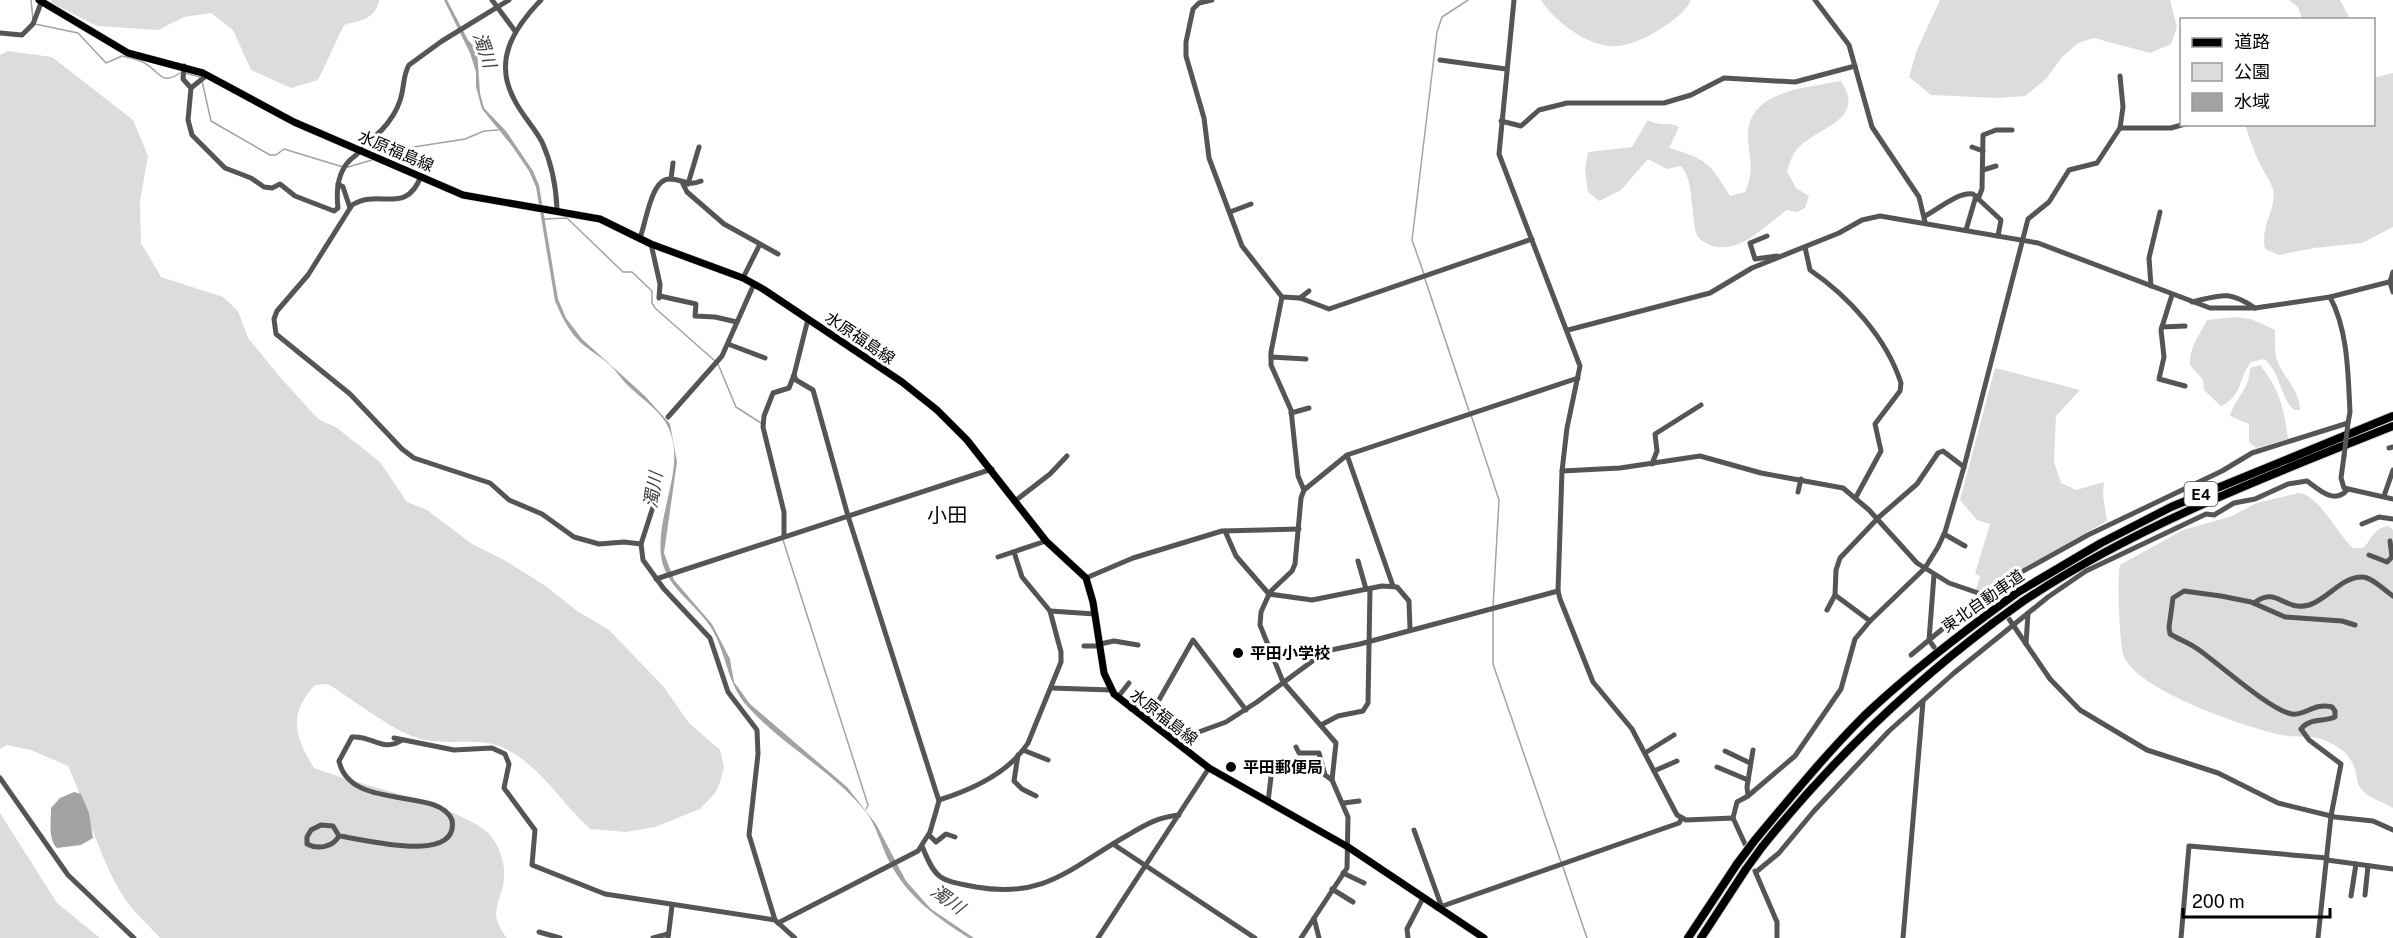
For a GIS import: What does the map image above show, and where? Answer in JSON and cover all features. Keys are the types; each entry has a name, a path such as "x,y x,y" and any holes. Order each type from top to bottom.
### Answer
{"highway":[{"name":"東北自動車道","path":"1688,938 1737,864 1801,784 1864,716 1927,661 1988,614 2018,592 2101,543 2171,507 2393,416"},
{"name":"東北自動車道","path":"1701,938 1753,871 1762,847 1808,791 1872,725 1942,661 1993,622 2076,568 2176,516 2393,426"}],"main road":[{"name":"水原福島線","path":"40,1 128,53 184,66 207,75 294,122 480,200 557,209 600,219 651,244 754,284 902,382 937,410 992,470 1046,541 1086,578 1095,614 1104,673 1111,690 1131,709 1209,768 1348,847 1423,898 1439,906 1478,937"}],"street":[{"path":"492,0 515,31"},
{"path":"184,66 183,80 191,88 189,130 225,168 251,178 264,187 282,185 295,196 334,211 338,208 338,184 349,161 392,116 402,95 409,65 464,27 509,0"},
{"path":"541,0 515,31 505,58 509,87 547,155 555,182 557,209"},
{"path":"1212,0 1199,3 1193,9 1186,56 1204,118 1213,172 1242,246 1282,297 1271,357 1274,375 1291,413 1298,476 1305,490"},
{"path":"1514,0 1501,122 1501,162 1580,360 1567,428 1562,471 1558,591 1593,682 1628,723 1672,807 1682,819"},
{"path":"1815,0 1848,45 1872,127 1919,197 1925,219"},
{"path":"0,33 22,35 33,24 40,1"},
{"path":"1440,60 1506,69"},
{"path":"1501,122 1521,126 1539,110 1567,103 1664,103 1691,95 1724,78 1795,82 1855,66"},
{"path":"191,88 207,75"},
{"path":"1745,844 1733,818 1734,806 1795,756 1841,688 1850,652 1856,639 1870,621 1925,568 1944,534 1964,466 2028,219 2049,202 2069,170 2097,163 2120,128 2123,107 2120,76"},
{"path":"2120,128 2171,129 2180,126"},
{"path":"1966,230 1982,189 1983,135 1996,130 2012,130"},
{"path":"699,147 685,184 687,192 724,224 759,246 778,254"},
{"path":"1972,147 1983,151"},
{"path":"670,179 673,163"},
{"path":"1983,170 1996,166"},
{"path":"421,176 417,188 408,196 362,201 350,208 308,275 277,311 274,329 280,339 341,387 402,449 414,458 490,483 509,500 542,514 574,537 599,544 624,542 641,544"},
{"path":"640,238 653,192 660,182 670,179 685,184 701,181"},
{"path":"338,184 343,187 350,208"},
{"path":"1925,219 1964,194 1977,197 2001,220 1998,236"},
{"path":"1230,212 1251,204"},
{"path":"2151,286 2149,258 2160,212"},
{"path":"1568,330 1710,293 1752,268 1874,216 1925,219 2054,248 2191,302 2221,309 2255,308 2330,297 2391,281"},
{"path":"1767,236 1750,243 1755,259 1778,257"},
{"path":"1282,297 1300,298 1329,309 1532,239"},
{"path":"651,244 660,284 659,297 696,304 695,316 715,316 737,322"},
{"path":"743,278 759,246"},
{"path":"1805,247 1809,270 1844,296 1866,322 1901,383 1900,391 1875,424 1881,451 1856,497"},
{"path":"2393,272 2391,281 2393,292"},
{"path":"668,417 722,356 754,284"},
{"path":"1300,298 1309,291"},
{"path":"2191,302 2225,294 2237,296 2255,308"},
{"path":"2172,295 2162,327 2164,357 2159,379 2185,386"},
{"path":"2330,297 2340,318 2350,412 2341,478 2347,490"},
{"path":"784,536 784,512 763,419 773,393 789,388 808,320"},
{"path":"2162,327 2185,326"},
{"path":"728,344 765,358"},
{"path":"1271,357 1306,359"},
{"path":"394,738 454,750 492,748 500,751 508,760 504,788 535,830 532,864 593,891 777,922 890,867 922,846 929,835 939,800 848,516 813,390 796,380 794,375"},
{"path":"1332,780 1336,743 1283,682 1260,625 1260,612 1269,594 1277,583 1292,571 1299,529 1301,498 1305,490 1347,455 1578,378"},
{"path":"1652,464 1657,451 1655,434 1701,405"},
{"path":"1291,413 1309,408"},
{"path":"1911,655 1958,616 2006,588 2016,575 2088,535 2222,471 2252,453 2349,423"},
{"path":"1827,610 1835,595 1836,570 1840,558 1877,520 1912,489 1940,451 1964,466"},
{"path":"1347,455 1393,586"},
{"path":"1015,501 1050,474 1067,456"},
{"path":"1562,471 1614,469 1700,456 1761,473 1843,488 1856,497 1906,553 1934,575 1992,598"},
{"path":"656,579 992,470"},
{"path":"2384,496 2393,470"},
{"path":"1798,492 1801,479"},
{"path":"1777,938 1778,922 1753,871 1779,853 1866,753 1954,673 2012,625 2086,571 2206,514 2220,513 2234,503 2255,499 2296,482 2307,481 2325,495 2338,496 2347,490 2393,499"},
{"path":"653,493 653,507 641,544 643,560 656,579 710,638 728,692 757,730 758,754 749,835 777,922 795,938"},
{"path":"2362,524 2379,517 2393,518"},
{"path":"1086,578 1133,558 1225,531 1299,529"},
{"path":"1225,531 1236,556 1269,594 1312,600 1393,586 1402,591 1409,601 1410,629"},
{"path":"1944,534 1965,546"},
{"path":"998,557 1046,541"},
{"path":"2390,541 2392,558 2390,560 2393,567"},
{"path":"939,800 979,785 1023,750 1051,688 1062,656 1050,611 1022,577 1014,552"},
{"path":"2369,555 2387,562 2390,560"},
{"path":"1321,725 1338,716 1359,713 1366,708 1369,641 1368,589 1358,561"},
{"path":"1934,575 1929,640 1934,647"},
{"path":"2254,603 2263,596 2270,595 2286,604 2307,605 2337,586 2360,577 2365,577 2393,596"},
{"path":"1180,746 1196,733 1226,722 1246,710 1326,651 1558,591"},
{"path":"2318,938 2331,816 2341,764 2304,736 2301,729 2310,722 2331,719 2336,714 2334,708 2316,706 2299,713 2284,711 2228,674 2200,650 2169,631 2172,598 2179,592 2210,594 2254,603 2284,617 2342,621 2355,625"},
{"path":"1835,595 1870,621"},
{"path":"1050,611 1095,614"},
{"path":"2026,645 2028,613"},
{"path":"2009,619 2050,680 2094,721 2147,750 2218,773 2278,803 2331,816 2373,821 2393,830"},
{"path":"1147,721 1194,640 1246,710"},
{"path":"1084,646 1114,641 1138,645"},
{"path":"1946,664 1954,673"},
{"path":"1118,697 1129,683"},
{"path":"1051,688 1111,690"},
{"path":"1131,709 1142,693"},
{"path":"1903,938 1923,702"},
{"path":"1645,753 1674,735"},
{"path":"339,836 329,845 313,847 307,844 308,834 316,827 333,826 339,836 381,845 413,848 439,842 452,830 450,816 443,811 411,800 366,790 352,784 345,775 339,761 351,738 367,738 380,745 391,746 402,740"},
{"path":"1296,747 1299,753 1319,753 1325,775 1332,780 1344,803 1348,817 1347,868 1301,938"},
{"path":"1023,750 1048,760"},
{"path":"1748,796 1753,750"},
{"path":"1725,751 1750,764"},
{"path":"1018,755 1014,781 1022,789 1036,796"},
{"path":"1654,771 1677,761"},
{"path":"1717,767 1748,780"},
{"path":"1098,938 1209,768"},
{"path":"1268,802 1271,777"},
{"path":"0,778 68,874 134,938"},
{"path":"1344,803 1359,801"},
{"path":"922,846 938,876 960,884 1004,891 1047,884 1159,817 1179,815"},
{"path":"1414,830 1439,906 1679,823 1682,819 1733,818"},
{"path":"929,835 936,842 946,834 955,837"},
{"path":"1113,844 1256,938"},
{"path":"2181,938 2189,846 2327,859 2393,869"},
{"path":"2351,896 2356,864"},
{"path":"2365,895 2368,866"},
{"path":"1344,873 1364,883"},
{"path":"1332,890 1353,902"},
{"path":"1408,938 1407,929 1423,898"},
{"path":"653,938 668,936 672,906"},
{"path":"1314,918 1320,938"},
{"path":"785,938 787,931"},
{"path":"539,932 560,938"}],"green space":[{"path":"51,0 379,0 371,15 344,25 318,80 291,88 251,70 233,30 211,13 184,17 158,30 97,26 52,3"},
{"path":"1541,0 1691,0 1676,18 1652,34 1624,45 1609,46 1599,44 1570,30"},
{"path":"1940,0 2170,0 2177,27 2171,44 2150,53 2094,38 2078,43 2062,57 2046,79 2025,96 1998,98 1931,95 1909,77 1917,50"},
{"path":"2289,0 2340,0 2349,18 2302,18 2298,7"},
{"path":"8,51 52,57 133,120 148,156 140,201 141,243 161,277 223,297 238,311 248,338 280,377 318,419 337,428 380,462 407,502 427,510 472,544 506,561 547,587 577,611 609,630 663,686 689,723 720,750 724,767 720,782 716,792 700,809 655,827 626,832 590,829 540,774 504,748 494,744 440,742 418,738 385,722 328,684 315,685 301,706 297,725 302,746 314,768 429,804 472,822 487,832 501,854 503,864 504,879 496,911 500,928 507,938 160,938 135,912 114,881 68,766 31,750 7,745 0,749 0,55"},
{"path":"2393,73 2393,227 2362,243 2314,248 2279,255 2265,249 2265,232 2273,204 2273,190 2256,156 2245,126 2375,126 2375,78"},
{"path":"1841,81 1847,94 1848,104 1845,113 1798,148 1787,171 1796,188 1809,196 1805,208 1797,212 1787,210 1741,243 1720,247 1710,245 1699,237 1696,233 1688,180 1681,166 1667,169 1648,159 1621,190 1599,201 1588,192 1585,170 1588,152 1632,147 1648,120 1679,127 1669,148 1700,159 1712,169 1730,196 1745,192 1751,171 1748,138 1750,122 1757,110 1781,94"},
{"path":"2235,317 2251,319 2275,330 2277,359 2298,397 2300,410 2294,410 2289,405 2274,371 2264,359 2251,362 2237,392 2221,406 2204,390 2203,380 2190,365 2193,347 2207,320"},
{"path":"2260,365 2280,400 2288,439 2256,448 2249,442 2249,424 2230,416 2245,388 2250,368"},
{"path":"1995,368 2080,390 2056,416 2054,462 2061,483 2076,490 2104,482 2103,495 2107,521 2023,568 1991,593 1976,590 1980,576 1975,574 1990,524 1977,520 1960,500"},
{"path":"2298,493 2306,495 2320,507 2353,548 2363,548 2383,527 2388,526 2393,530 2393,808 2362,790 2358,785 2352,762 2346,753 2337,747 2315,738 2265,731 2196,706 2152,684 2135,671 2123,653 2119,613 2120,565 2183,530 2232,516 2257,503"},
{"path":"0,813 57,903 100,938 0,938"}],"water":[{"name":"濁川","path":"444,0 447,0 468,40 477,50 480,93 484,108 506,131 533,171 539,185 558,299 566,318 582,339 645,396 670,424 673,440 666,423 659,414 628,386 609,364 581,343 563,318 555,301 536,187 529,171 512,146 482,109 476,87 476,72 470,53"},
{"name":"濁川","path":"673,440 677,462 664,553 674,580 712,624 730,659 734,682 750,704 847,787 876,824 906,881 931,909 974,938 969,938 945,922 914,896 896,874 873,823 853,797 762,721 741,698 735,688 716,636 667,574 660,548 673,475"},
{"path":"74,792 81,794 89,813 93,838 81,845 57,848 51,835 51,808 60,798"}],"waterway":[{"path":"31,0 33,20"},
{"path":"1424,274 1412,240 1437,32 1442,17 1468,0"},
{"path":"35,24 78,33 106,63 122,56 144,63 165,78 174,77 180,73"},
{"path":"185,73 200,77"},
{"path":"202,81 211,121 270,155 276,155 284,149 343,167"},
{"path":"378,155 382,152 465,139 484,131 498,130"},
{"path":"348,167 372,160"},
{"path":"544,219 567,218 623,272 632,272 652,291 652,303 655,308 715,361"},
{"path":"1425,279 1469,411"},
{"path":"718,364 736,407 761,423"},
{"path":"1471,415 1499,500 1493,607"},
{"path":"783,540 868,805 866,809"},
{"path":"1493,611 1493,664 1561,862"},
{"path":"1563,867 1587,938"}],"place":[{"name":"平田小学校","path":"1238,653"},
{"name":"平田郵便局","path":"1231,767"}],"district":[{"name":"小田","path":"947,515"}]}
